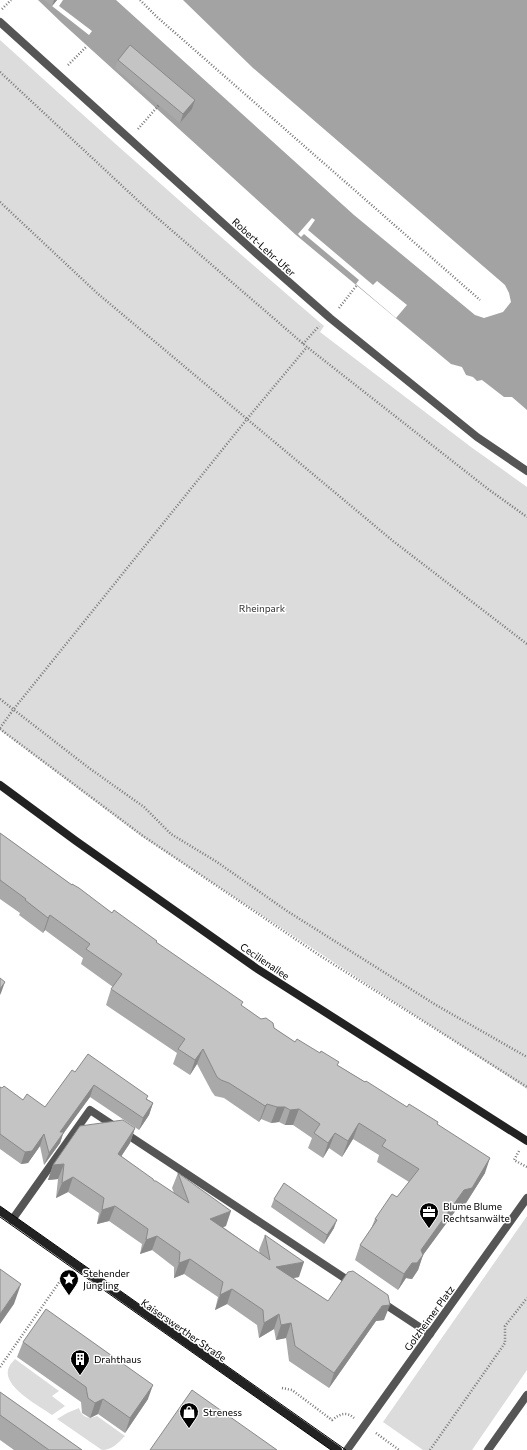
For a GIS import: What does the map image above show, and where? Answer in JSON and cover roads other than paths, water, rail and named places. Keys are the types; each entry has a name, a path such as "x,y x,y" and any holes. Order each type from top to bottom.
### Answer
{"street":[{"name":"Robert-Lehr-Ufer","path":"0,22 330,318 477,437 527,471"},
{"name":"Cecilienallee","path":"0,785 76,841 256,968 527,1141"},
{"path":"12,1220 90,1110 361,1289"},
{"name":"Golzheimer Platz","path":"348,1450 527,1198"},
{"name":"Kaiserswerther Straße","path":"0,1212 338,1450"},
{"path":"374,1297 430,1334"},
{"path":"488,1450 527,1395"}],"tram line":[{"path":"0,1206 346,1450"},
{"path":"0,1217 331,1450"}],"place":[{"name":"Blume Blume Rechtsanwälte","path":"429,1229"},
{"name":"Stehender Jüngling","path":"69,1296"},
{"name":"Drahthaus","path":"80,1376"},
{"name":"Streness","path":"189,1429"}],"park label":[{"name":"Rheinpark","path":"262,608"}]}
